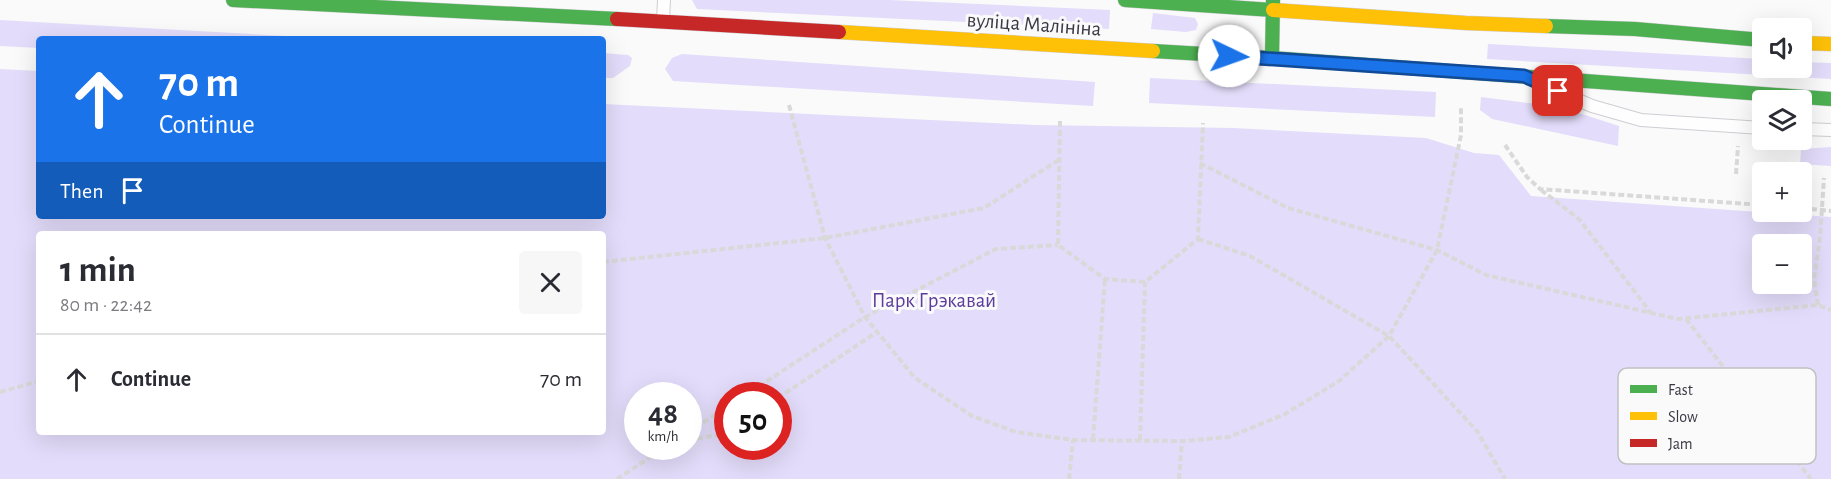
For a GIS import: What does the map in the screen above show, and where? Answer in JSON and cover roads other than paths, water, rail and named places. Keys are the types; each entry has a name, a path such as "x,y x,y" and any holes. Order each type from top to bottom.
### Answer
{"main road":[{"name":"вуліца Малініна","path":"233,0 663,21 1272,58 1326,57 1524,76 1831,99"},
{"name":"вуліца Малініна","path":"1125,0 1273,5 1326,12 1466,23 1635,29 1752,39"},
{"path":"1272,58 1273,5"},
{"path":"1812,43 1831,44"}],"lane":[{"path":"663,21 664,0"},
{"path":"1524,76 1592,106 1641,120 1752,128"},
{"path":"1812,129 1831,130"}],"park label":[{"name":"Парк Грэкавай","path":"934,300"}]}
